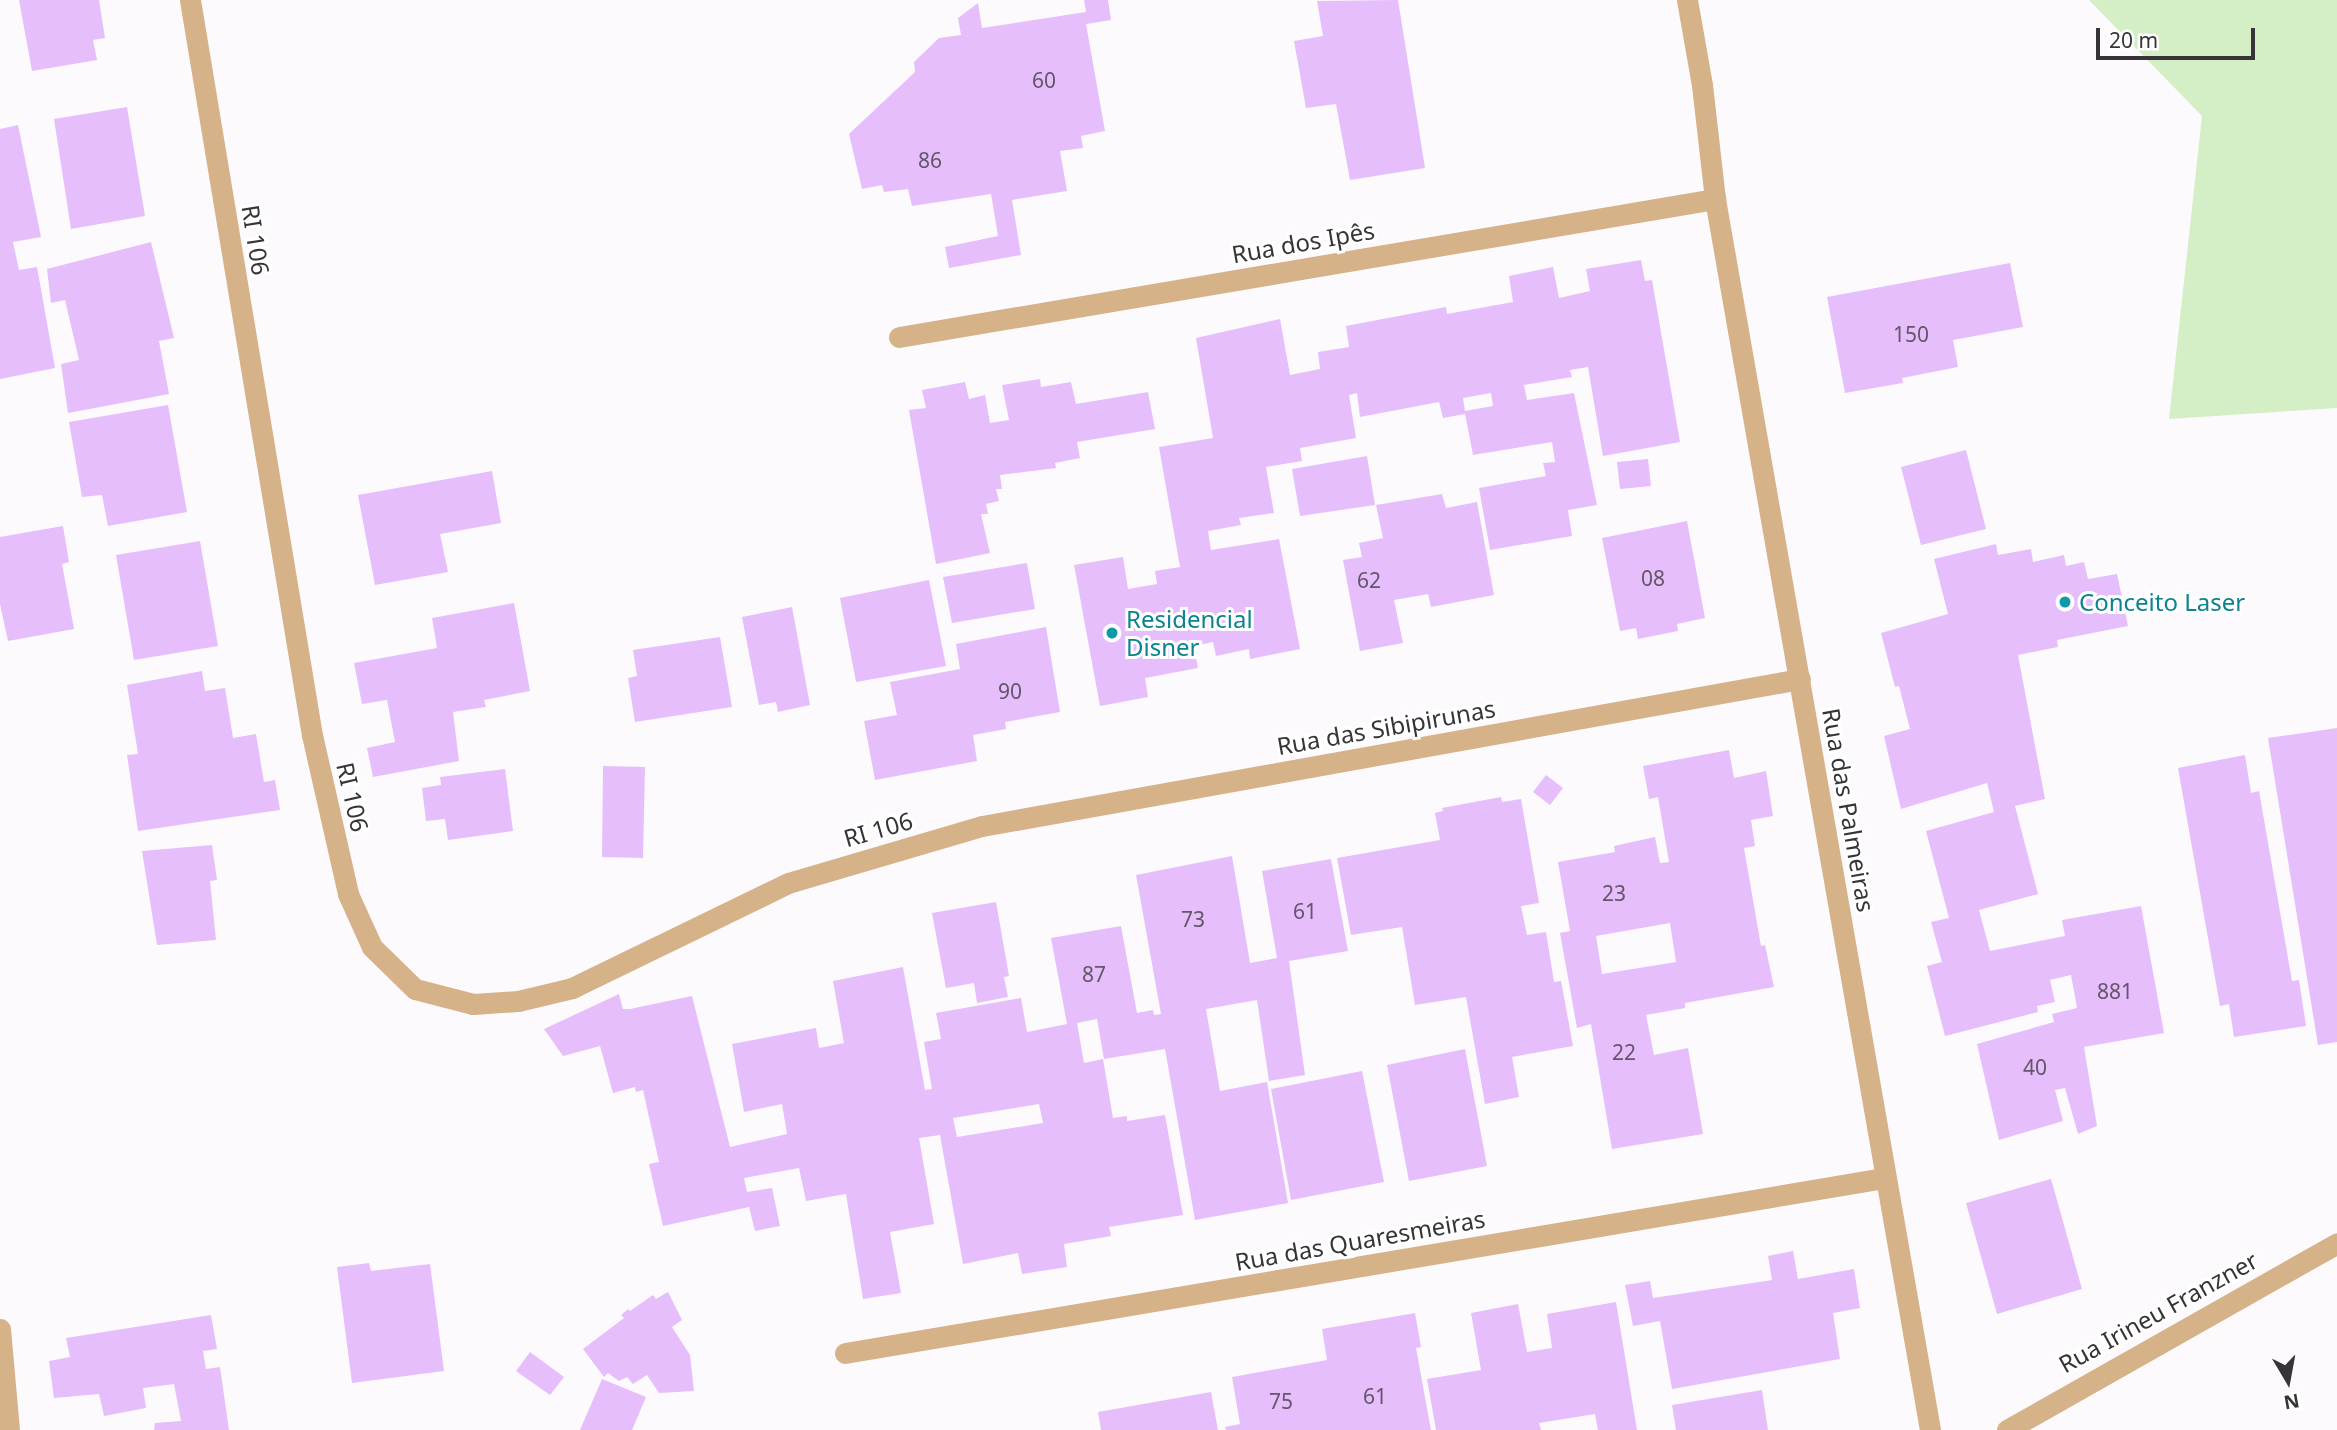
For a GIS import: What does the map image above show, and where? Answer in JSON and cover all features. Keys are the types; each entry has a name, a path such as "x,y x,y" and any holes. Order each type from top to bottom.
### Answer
{"street":[{"name":"RI 106","path":"190,0 312,735 348,894 372,947 415,989 473,1004 518,1001 572,988 788,883 982,826"},
{"name":"Rua das Palmeiras","path":"1687,0 1702,85 1715,198 1930,1430"},
{"name":"Rua dos Ipês","path":"899,337 1715,198"},
{"name":"Rua das Sibipirunas","path":"982,826 1800,679"},
{"name":"Rua das Quaresmeiras","path":"845,1353 1884,1178"},
{"name":"Rua Irineu Franzner","path":"2007,1430 2337,1243"},
{"path":"0,1329 9,1430"}],"green space":[{"path":"2089,0 2337,0 2337,408 2169,419 2202,116"}],"building":[{"path":"19,0 99,0 105,38 93,40 97,60 32,71"},
{"path":"1084,0 1108,0 1111,20 1086,24 1105,131 1081,136 1083,148 1060,151 1067,191 1012,200 1021,255 949,268 945,247 998,236 991,194 912,206 908,189 884,192 882,185 862,189 849,134 915,72 914,62 939,38 961,35 958,18 978,3 982,28 1086,12"},
{"path":"1398,0 1425,168 1350,180 1336,104 1306,108 1294,41 1323,36 1317,1"},
{"path":"127,107 145,216 71,229 54,119"},
{"path":"18,125 41,237 13,242 19,270 37,267 55,368 0,379 0,129"},
{"path":"151,242 174,338 159,341 169,394 68,413 61,364 79,360 65,300 51,303 47,269"},
{"path":"1641,260 1645,281 1652,280 1680,442 1603,456 1588,367 1570,370 1572,377 1524,385 1527,400 1574,393 1597,505 1568,510 1572,536 1490,550 1479,488 1546,476 1543,463 1555,462 1552,442 1473,455 1465,414 1443,418 1439,402 1360,417 1357,393 1349,395 1356,438 1300,448 1302,461 1266,467 1274,513 1239,518 1241,525 1208,531 1211,550 1279,539 1300,649 1250,659 1249,649 1216,656 1213,642 1194,646 1198,668 1145,678 1148,697 1100,706 1074,565 1123,557 1128,589 1157,584 1155,571 1180,567 1159,447 1213,438 1196,338 1280,319 1290,375 1320,369 1318,352 1349,347 1346,326 1446,307 1447,314 1513,302 1509,276 1553,267 1559,298 1590,291 1586,269","holes":["1491,393 1493,406 1465,411 1463,398"]},
{"path":"2010,263 2023,327 1953,340 1958,367 1902,378 1903,383 1845,393 1827,297"},
{"path":"1040,379 1041,387 1071,382 1076,404 1148,392 1155,429 1077,442 1080,458 1055,463 1056,468 1000,475 1002,489 996,489 999,501 986,504 988,514 981,514 990,553 936,564 909,410 926,408 922,390 965,382 969,399 985,395 990,423 1009,420 1002,385"},
{"path":"168,405 187,512 108,526 102,495 82,497 69,422"},
{"path":"1966,450 1986,529 1921,545 1901,467"},
{"path":"1367,456 1375,505 1300,516 1292,469"},
{"path":"1648,459 1651,486 1620,489 1617,462"},
{"path":"492,471 501,523 440,534 448,572 375,585 358,495"},
{"path":"1442,494 1446,508 1477,502 1494,595 1431,607 1428,594 1394,600 1403,643 1360,651 1343,560 1362,557 1359,543 1383,538 1376,505"},
{"path":"1687,521 1705,618 1677,624 1678,631 1638,639 1636,628 1620,631 1602,538"},
{"path":"63,526 69,562 62,564 74,629 8,641 0,604 0,537"},
{"path":"200,541 218,646 134,660 116,555"},
{"path":"1996,544 1998,555 2031,549 2033,562 2064,555 2066,566 2084,562 2088,579 2117,574 2128,626 2057,640 2058,647 2018,655 2045,799 2015,806 2038,894 1979,910 1990,951 2065,936 2062,920 2141,906 2164,1033 2084,1047 2097,1126 2078,1134 2065,1088 2055,1090 2063,1121 1999,1140 1977,1044 2054,1022 2052,1014 2077,1008 2071,975 2050,980 2055,1002 2037,1006 2038,1012 1945,1036 1927,966 1942,962 1931,922 1949,918 1926,831 1994,812 1987,783 1901,809 1884,736 1910,729 1899,686 1895,687 1881,633 1948,614 1934,559"},
{"path":"1027,563 1035,609 952,623 943,577"},
{"path":"929,580 946,666 856,682 840,598"},
{"path":"514,603 530,691 484,700 486,707 453,712 459,761 373,777 367,748 395,742 387,700 362,704 354,663 437,648 432,618"},
{"path":"792,607 810,705 778,712 776,702 759,705 742,617"},
{"path":"1046,627 1060,712 1005,722 1006,729 973,735 977,761 875,780 864,721 897,715 890,682 960,669 956,644"},
{"path":"720,637 732,707 635,722 628,678 637,676 633,650"},
{"path":"202,671 205,691 225,688 233,738 256,734 264,782 275,780 280,810 138,831 127,755 138,754 127,685"},
{"path":"2337,728 2337,1042 2318,1045 2268,738"},
{"path":"1729,750 1734,778 1766,771 1773,816 1751,820 1755,846 1744,848 1761,946 1765,945 1774,987 1685,1003 1685,1008 1646,1015 1654,1055 1688,1048 1703,1134 1612,1149 1591,1024 1577,1028 1560,933 1570,931 1558,862 1615,852 1614,846 1655,837 1660,863 1669,862 1658,797 1649,799 1643,766","holes":["1670,923 1676,962 1602,974 1596,936"]},
{"path":"2245,755 2251,793 2259,791 2292,981 2299,980 2306,1026 2234,1037 2229,1004 2220,1006 2178,768"},
{"path":"603,766 645,767 643,858 602,857"},
{"path":"505,769 513,831 448,840 445,819 426,821 422,788 441,785 440,777"},
{"path":"1546,775 1563,788 1550,805 1533,792"},
{"path":"1501,797 1502,802 1521,799 1539,903 1521,906 1527,935 1546,932 1554,982 1561,981 1573,1046 1512,1057 1519,1097 1485,1104 1466,997 1415,1005 1402,927 1351,935 1337,858 1440,840 1435,813 1443,811 1442,808"},
{"path":"212,845 217,880 210,881 216,940 157,945 142,851"},
{"path":"1232,856 1250,963 1277,958 1262,871 1331,859 1348,951 1289,961 1305,1075 1269,1081 1257,1000 1206,1009 1220,1091 1267,1082 1288,1203 1195,1220 1165,1049 1104,1059 1097,1019 1077,1023 1084,1063 1103,1059 1113,1118 1127,1116 1127,1121 1165,1115 1183,1215 1109,1227 1111,1236 1064,1244 1067,1267 1022,1274 1018,1253 963,1264 940,1135 919,1138 934,1224 890,1232 901,1293 863,1299 846,1194 806,1201 799,1168 744,1178 747,1192 772,1188 780,1226 755,1231 749,1207 663,1226 649,1164 659,1162 643,1090 636,1092 635,1087 613,1093 600,1046 563,1056 544,1029 619,994 623,1009 692,996 730,1147 787,1134 782,1104 744,1112 732,1044 816,1028 819,1048 844,1043 833,981 903,967 925,1090 932,1089 924,1042 941,1039 936,1013 1021,998 1027,1032 1067,1024 1051,938 1121,926 1137,1013 1153,1010 1154,1015 1161,1014 1136,875","holes":["1039,1104 1043,1123 957,1137 953,1118"]},
{"path":"996,902 1009,976 1004,977 1008,997 977,1003 974,983 946,988 932,913"},
{"path":"1465,1049 1487,1166 1409,1181 1387,1065"},
{"path":"1362,1071 1384,1182 1291,1200 1271,1089"},
{"path":"2051,1179 2082,1289 1997,1314 1966,1203"},
{"path":"1793,1251 1798,1279 1854,1269 1860,1308 1833,1313 1840,1359 1672,1389 1660,1321 1633,1326 1625,1285 1650,1281 1653,1298 1772,1280 1768,1256"},
{"path":"369,1263 371,1271 430,1264 444,1371 352,1383 337,1267"},
{"path":"668,1292 682,1320 672,1327 690,1355 694,1391 659,1393 647,1375 633,1384 627,1377 619,1381 608,1373 604,1377 583,1349 624,1318 621,1315 628,1309 630,1311 653,1295 656,1299"},
{"path":"1616,1302 1637,1430 1598,1430 1595,1414 1539,1423 1541,1430 1436,1430 1427,1379 1481,1370 1471,1313 1518,1304 1527,1352 1552,1348 1547,1314"},
{"path":"1415,1313 1421,1347 1416,1348 1431,1430 1226,1430 1225,1427 1240,1424 1232,1377 1327,1360 1322,1329"},
{"path":"211,1315 217,1349 203,1351 206,1369 220,1367 229,1430 154,1430 155,1423 181,1421 174,1384 143,1388 146,1408 104,1416 99,1394 54,1398 49,1361 70,1357 66,1338"},
{"path":"530,1352 564,1377 550,1395 516,1371"},
{"path":"602,1379 646,1397 632,1430 580,1430"},
{"path":"1762,1390 1768,1430 1676,1430 1672,1405"},
{"path":"1211,1392 1218,1430 1101,1430 1098,1412"}],"place":[{"name":"Conceito Laser","path":"2065,602"},
{"name":"Residencial Disner","path":"1112,633"}]}
